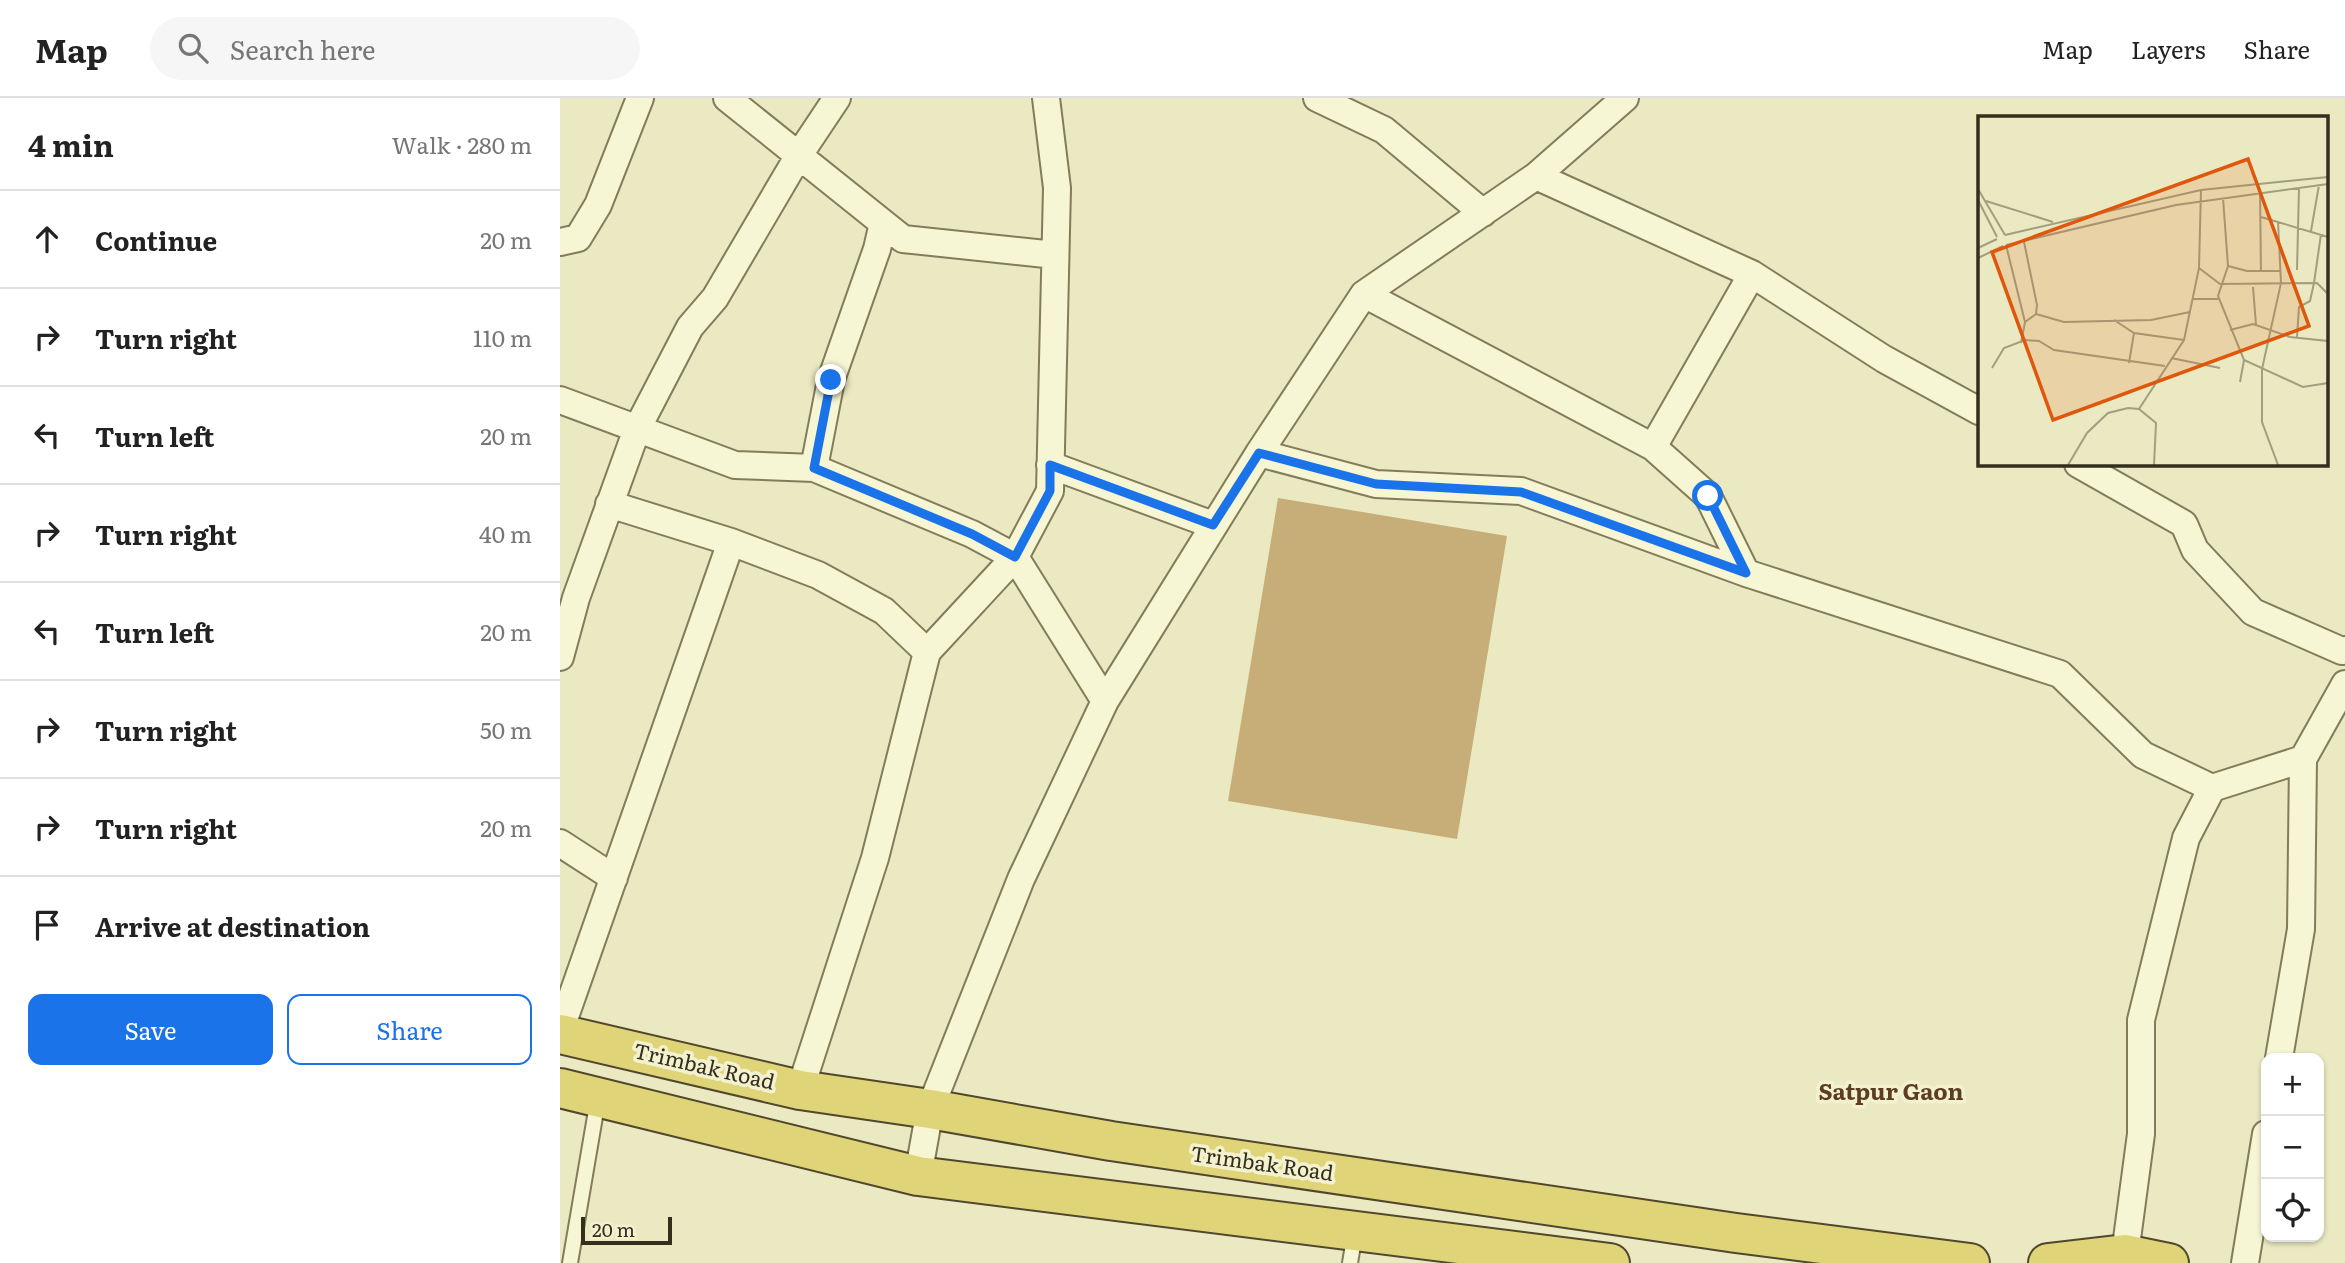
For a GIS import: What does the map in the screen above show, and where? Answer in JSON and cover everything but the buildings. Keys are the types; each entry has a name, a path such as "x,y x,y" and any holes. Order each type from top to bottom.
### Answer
{"highway":[{"name":"Trimbak Road","path":"560,1033 800,1090 930,1109 1111,1142 1709,1229 1970,1263"},
{"path":"560,1088 918,1176 1352,1247 1593,1262"},
{"path":"2048,1263 2125,1254 2169,1263"}],"street":[{"path":"560,242 578,238 598,205 640,98"},
{"path":"727,98 903,239 1055,255"},
{"path":"560,657 576,598 637,429 690,327 715,298 799,155 837,98"},
{"path":"800,1090 874,858 927,652 1015,557 1050,491 1057,188 1046,98"},
{"path":"1317,98 1384,130 1483,213"},
{"path":"918,1176 930,1109 1021,879 1105,701 1259,453 1364,295 1536,176 1625,98"},
{"path":"1536,176 1752,274 1884,359 1978,410"},
{"path":"814,468 831,380 877,248 883,223"},
{"path":"1653,447 1752,274"},
{"path":"1364,295 1653,447 1708,496 1746,573"},
{"path":"560,400 735,465 814,468 972,534 1015,557 1105,701"},
{"path":"1259,453 1376,484 1521,492 1746,573 2060,674 2143,755 2212,789 2303,760"},
{"path":"1050,465 1213,525"},
{"path":"2082,466 2184,524 2195,550 2253,612 2345,650"},
{"path":"609,504 732,542 818,575 884,611 927,652"},
{"path":"560,1033 732,542"},
{"path":"2280,1053 2301,929 2303,760 2345,684"},
{"path":"2125,1254 2141,1134 2141,1020 2186,838 2212,789"},
{"path":"560,843 614,877"},
{"path":"2245,1263 2261,1165"}],"lane":[{"path":"570,1263 598,1098"}],"district":[{"name":"Satpur Gaon","path":"1891,1092"}],"route":[{"path":"831,380 814,468 972,534 1015,557 1050,491 1050,465 1213,525 1259,453 1376,484 1521,492 1746,573 1708,496"}]}
